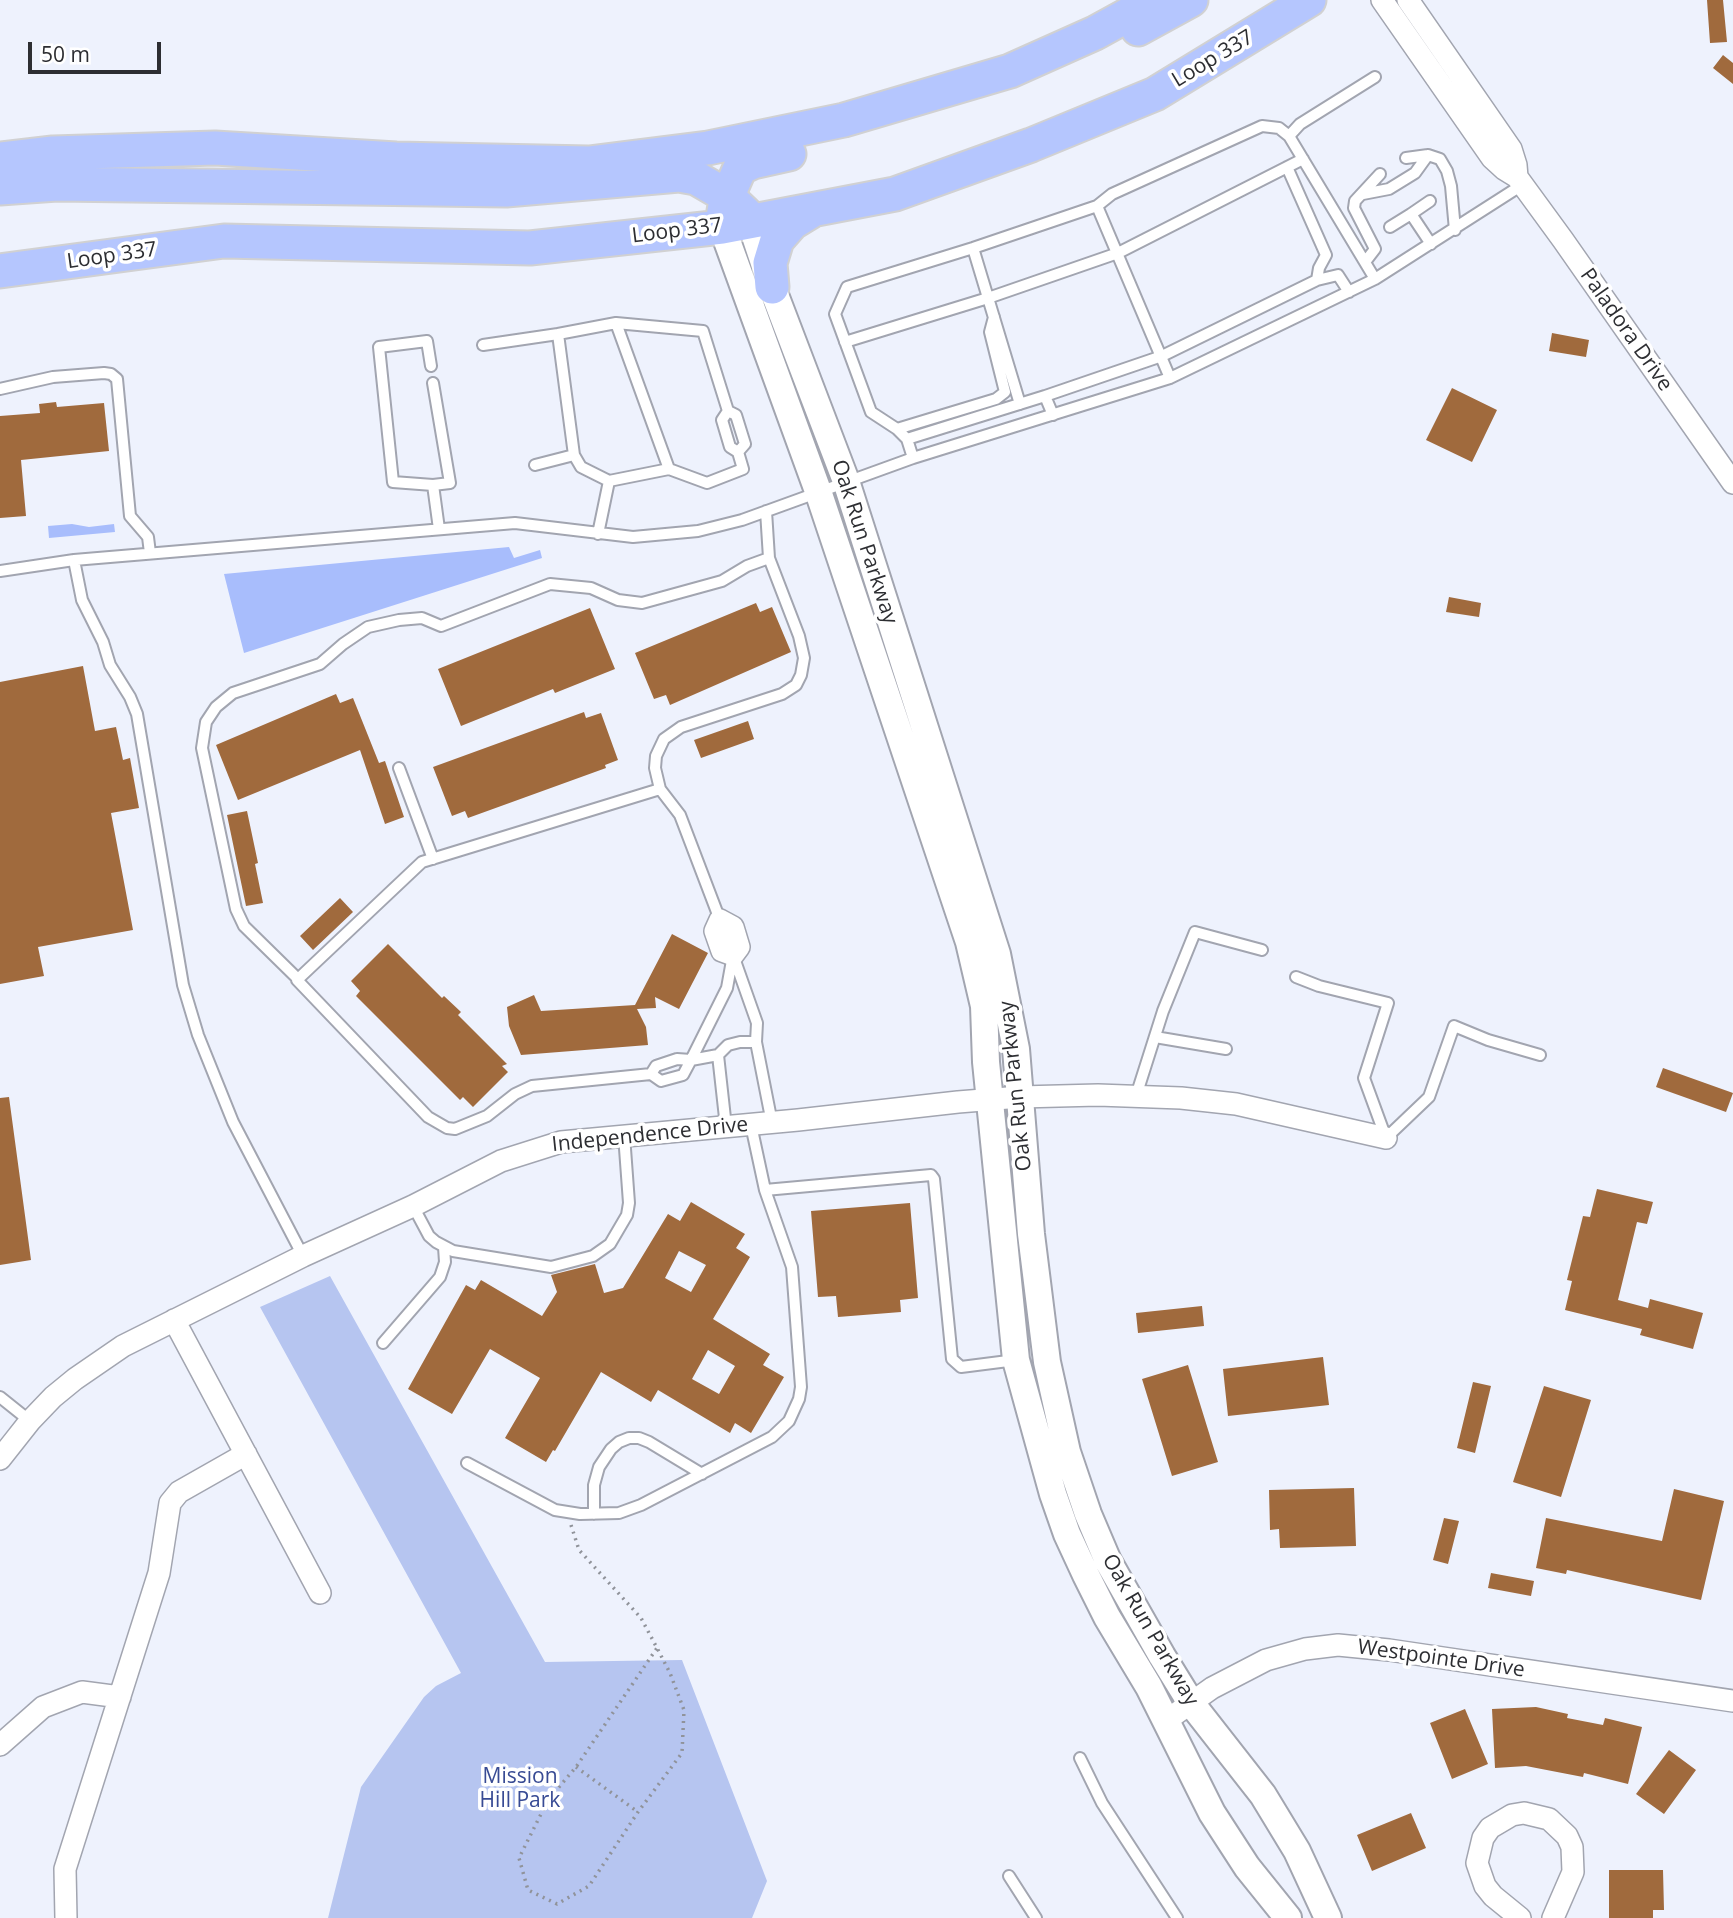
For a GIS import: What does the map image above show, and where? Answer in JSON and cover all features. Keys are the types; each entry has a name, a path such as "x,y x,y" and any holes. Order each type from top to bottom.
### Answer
{"main road":[{"path":"0,159 53,153 215,148 396,159 589,163 708,148 844,120 1010,71 1095,33 1156,0"},
{"path":"733,215 740,168 753,162 894,127 1007,90 1084,57 1191,0"},
{"name":"Loop 337","path":"0,271 224,241 530,248 733,215 815,209 895,194 1031,145 1155,94 1309,0"},
{"path":"0,148 53,153"},
{"path":"0,188 57,184 506,190 679,175 696,178 733,215"},
{"path":"772,287 770,264 777,240 792,223 815,209"}],"street":[{"name":"Paladora Drive","path":"1382,0 1492,158 1519,181 1733,483"},
{"name":"Paladora Drive","path":"1408,0 1511,149 1519,181"},
{"name":"Oak Run Parkway","path":"733,215 772,287 846,481 997,954 1016,1049 1041,1324 1067,1452 1088,1514 1108,1561 1191,1703 1263,1795 1297,1851 1328,1918"},
{"name":"Oak Run Parkway","path":"733,215 818,491 969,942 984,1006 990,1100 1016,1360 1067,1534 1107,1617 1167,1720 1229,1843 1288,1918"},
{"path":"720,920 715,931 722,951 733,955"},
{"name":"Independence Drive","path":"0,1459 30,1421 60,1391 122,1346 501,1161 561,1142 1020,1097 1136,1096 1236,1104 1386,1138"},
{"path":"174,1320 320,1593"},
{"path":"66,1918 65,1869 159,1573 170,1503 179,1492 246,1454"},
{"name":"Westpointe Drive","path":"1167,1720 1230,1678 1266,1660 1305,1649 1338,1646 1389,1650 1733,1701"},
{"path":"0,1745 43,1707 82,1692 120,1697"},
{"path":"1520,1918 1485,1886 1478,1863 1483,1838 1490,1828 1512,1815 1524,1813 1549,1819 1567,1836 1572,1847 1573,1872 1553,1918"}],"lane":[{"path":"1289,136 1300,124 1375,77"},
{"path":"913,458 906,439 897,429 871,412 835,314 847,287 1097,206 1112,194 1262,126 1279,128 1289,136 1376,279"},
{"path":"1406,158 1428,155 1440,159 1447,170 1455,230"},
{"path":"1363,194 1390,189 1415,173 1428,155"},
{"path":"845,342 988,298 1118,253 1303,159"},
{"path":"1287,167 1326,255 1319,268 1317,280"},
{"path":"1365,262 1375,249 1354,208 1355,201 1380,174"},
{"path":"0,571 74,559 515,523 643,537 698,531 766,511 913,458 1170,378 1376,279 1455,230 1519,181"},
{"path":"1390,227 1430,201"},
{"path":"1097,206 1170,378"},
{"path":"1410,214 1432,244"},
{"path":"974,248 1020,404"},
{"path":"906,439 1162,356 1317,280 1338,275 1349,292"},
{"path":"897,429 996,399 1005,393 990,332 994,317"},
{"path":"483,345 616,323 703,331 728,411 722,420 730,447 738,452 743,469 707,484 669,469 609,481 580,467 575,455 558,334"},
{"path":"616,323 669,469"},
{"path":"431,366 427,341 379,347 393,482 433,485 450,483 433,383"},
{"path":"0,389 53,377 104,373 117,379 130,516 148,537 149,553"},
{"path":"1045,396 1053,415"},
{"path":"535,465 575,455"},
{"path":"598,534 609,481"},
{"path":"433,485 439,529"},
{"path":"720,920 680,815 660,789 655,768 656,756 664,739 681,727 782,694 796,685 801,675 804,658 799,636 769,558 766,511"},
{"path":"733,955 727,988 682,1075 661,1081 651,1074 532,1086 515,1094 487,1116 455,1129 447,1128 428,1117 298,979 244,926 236,909 202,748 206,722 216,707 233,693 320,664 368,627 422,618 442,626 550,584 591,588 618,600 642,603 722,581 747,566 769,558"},
{"path":"74,559 82,600 103,642 110,665 130,697 136,714 183,985 198,1035 233,1122 303,1256"},
{"path":"399,768 433,859"},
{"path":"298,979 422,862 660,789"},
{"path":"1136,1096 1163,1011 1195,932 1262,950"},
{"path":"467,1463 543,1506 567,1513 594,1514 629,1510 772,1437 789,1421 799,1399 801,1375 792,1267 765,1190 757,1023 733,955"},
{"path":"1296,977 1388,1003 1364,1078 1386,1138 1429,1097 1454,1026 1488,1040 1540,1055"},
{"path":"1155,1037 1226,1049"},
{"path":"651,1074 656,1066 677,1059 691,1060 718,1055 728,1045 756,1042"},
{"path":"718,1055 726,1127"},
{"path":"413,1206 429,1236 453,1251 551,1267 593,1256 610,1244 628,1215 624,1135"},
{"path":"765,1190 931,1175 934,1179 952,1359 961,1367 1016,1360"},
{"path":"383,1343 440,1277 445,1262 444,1247"},
{"path":"0,1397 30,1421"},
{"path":"594,1514 594,1485 599,1467 611,1449 629,1438 649,1442 702,1474"},
{"path":"1080,1758 1102,1803 1177,1918"},
{"path":"1009,1876 1036,1918"}],"path":[{"path":"567,1513 579,1550 641,1618 670,1672 684,1710 682,1753 638,1812 589,1886 557,1905 528,1889 519,1858 548,1800 576,1767 657,1648"},
{"path":"576,1767 638,1812"}],"green space":[{"name":"Mission Hill Park","path":"330,1276 545,1662 682,1660 767,1881 752,1918 328,1918 361,1787 424,1697 436,1686 461,1673 260,1307"}],"shaded area":[{"path":"72,524 89,527 114,524 115,532 49,538 48,526"},
{"path":"509,547 514,558 540,550 542,558 244,653 224,574"}],"building":[{"path":"1707,0 1723,0 1727,42 1710,43"},
{"path":"1723,55 1733,63 1733,84 1713,68"},
{"path":"1552,333 1589,340 1586,357 1549,351"},
{"path":"1452,388 1497,410 1472,462 1426,440"},
{"path":"56,402 57,407 104,403 109,451 21,460 26,516 0,518 0,416 40,413 39,404"},
{"path":"1449,597 1481,603 1479,617 1446,612"},
{"path":"756,603 760,612 772,607 791,652 670,705 666,695 654,699 635,653"},
{"path":"590,608 615,669 555,693 553,689 461,726 438,669"},
{"path":"83,666 95,731 116,727 123,760 130,758 139,808 111,813 133,930 38,947 44,976 0,984 0,682"},
{"path":"336,694 340,703 353,698 379,763 385,761 404,817 385,824 360,750 238,800 216,745"},
{"path":"584,712 586,718 601,713 618,760 605,765 606,768 468,818 465,811 452,816 433,767"},
{"path":"748,721 754,739 701,758 694,740"},
{"path":"247,811 263,903 246,906 227,815"},
{"path":"340,898 353,912 313,950 300,936"},
{"path":"672,934 708,953 679,1009 655,997 656,1008 637,1009 646,1027 648,1045 521,1055 509,1026 507,1007 534,995 541,1011 635,1005"},
{"path":"388,944 442,998 444,996 461,1012 458,1015 507,1064 502,1066 508,1072 473,1107 463,1097 460,1100 356,996 360,991 351,981"},
{"path":"1663,1068 1733,1093 1726,1112 1656,1087"},
{"path":"9,1097 31,1260 0,1265 0,1098"},
{"path":"1597,1189 1653,1202 1647,1224 1637,1222 1618,1300 1648,1308 1650,1299 1703,1313 1693,1349 1640,1335 1642,1329 1565,1310 1572,1281 1567,1280 1583,1216 1590,1217"},
{"path":"691,1202 745,1234 736,1248 750,1257 713,1319 770,1354 763,1365 784,1377 751,1433 735,1423 730,1433 658,1390 651,1402 601,1372 546,1462 505,1438 540,1378 490,1349 452,1414 408,1389 466,1285 475,1290 481,1280 542,1316 557,1292 551,1275 595,1264 604,1293 623,1288 668,1214 680,1221","holes":["679,1251 706,1265 691,1292 665,1278","708,1350 735,1366 719,1394 692,1379"]},
{"path":"910,1203 918,1298 900,1300 901,1312 838,1317 836,1296 818,1297 811,1211"},
{"path":"1202,1306 1204,1326 1138,1333 1136,1313"},
{"path":"1323,1357 1329,1405 1228,1416 1223,1369"},
{"path":"1188,1365 1218,1462 1172,1476 1142,1379"},
{"path":"1473,1382 1491,1386 1475,1453 1457,1448"},
{"path":"1544,1386 1591,1400 1561,1497 1513,1482"},
{"path":"1354,1488 1356,1546 1280,1548 1279,1529 1270,1530 1269,1490"},
{"path":"1674,1489 1724,1501 1701,1600 1567,1570 1566,1574 1536,1568 1546,1518 1662,1541"},
{"path":"1444,1518 1459,1521 1448,1564 1433,1560"},
{"path":"1491,1573 1534,1581 1531,1596 1488,1588"},
{"path":"1536,1707 1568,1714 1567,1718 1603,1725 1605,1718 1642,1727 1628,1784 1584,1773 1583,1777 1526,1766 1495,1768 1492,1709"},
{"path":"1465,1709 1488,1764 1452,1779 1430,1723"},
{"path":"1669,1750 1696,1770 1664,1814 1636,1794"},
{"path":"1411,1813 1426,1848 1372,1871 1357,1835"},
{"path":"1609,1870 1663,1870 1664,1910 1653,1910 1653,1918 1609,1918"}]}
